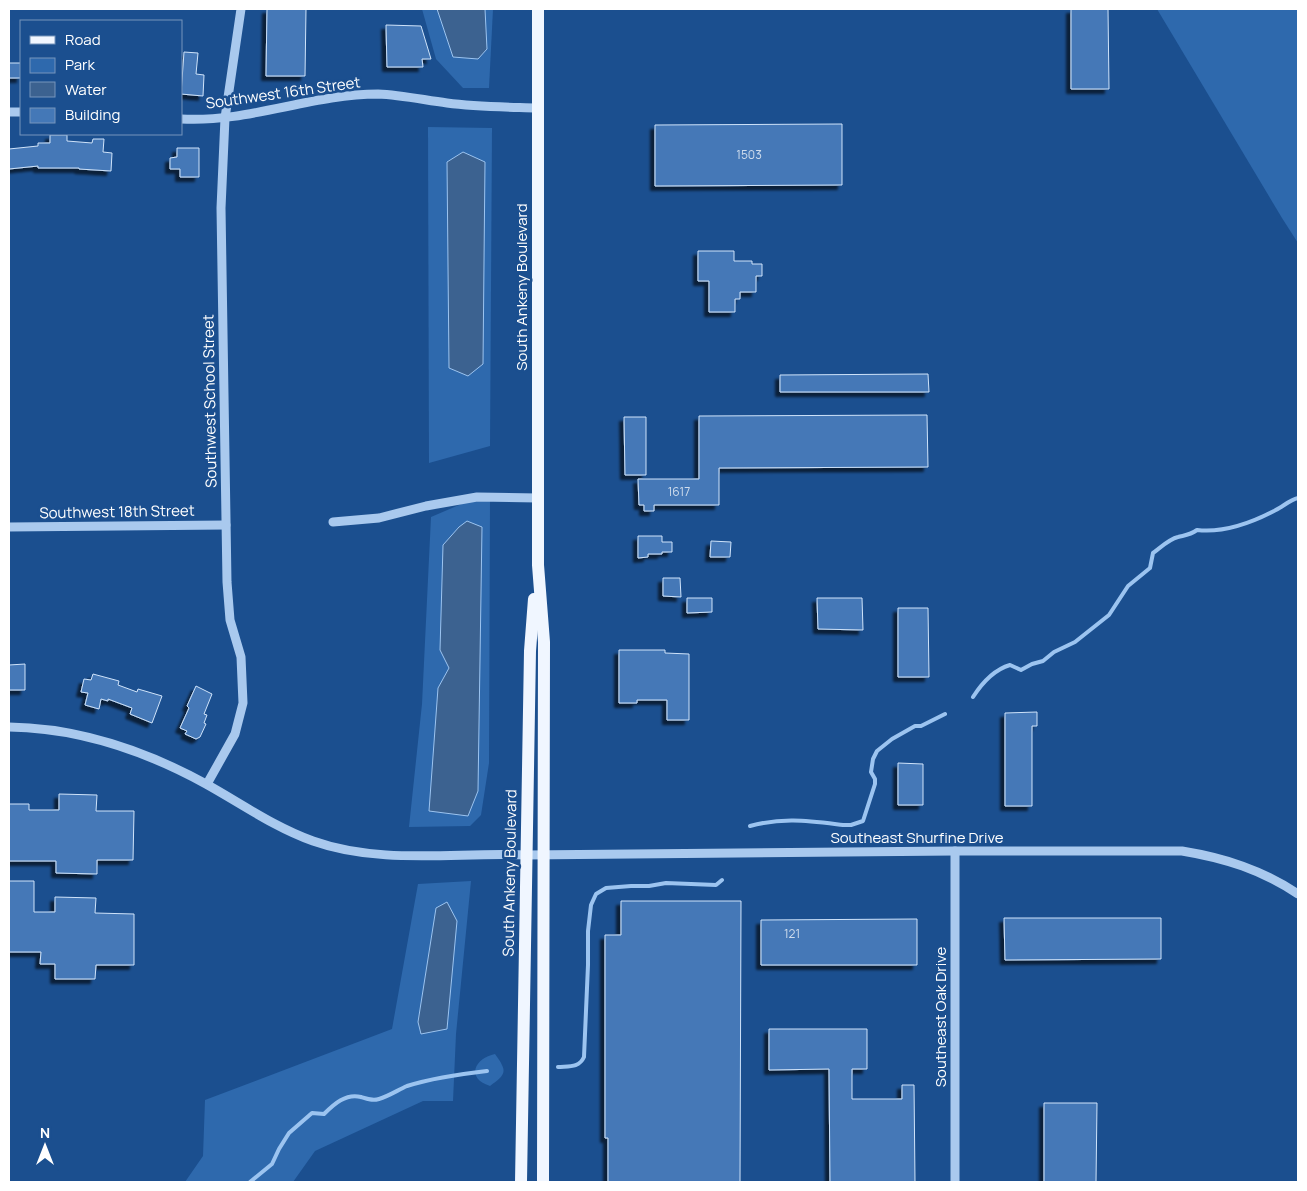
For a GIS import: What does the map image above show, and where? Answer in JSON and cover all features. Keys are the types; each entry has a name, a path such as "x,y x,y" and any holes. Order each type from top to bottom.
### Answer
{"main road":[{"name":"South Ankeny Boulevard","path":"538,9 538,565 544,642 543,1182"},
{"name":"South Ankeny Boulevard","path":"521,1182 530,651 538,565"}],"street":[{"name":"Southwest School Street","path":"206,784 235,734 242,703 241,657 230,620 226,525 221,208 225,118 241,9"},
{"name":"Southwest 16th Street","path":"182,119 244,116 341,97 378,94 485,106 538,108"},
{"path":"333,522 379,518 426,506 477,497 538,498"},
{"name":"Southwest 18th Street","path":"9,527 226,525"},
{"name":"Southeast Shurfine Drive","path":"9,726 76,735 124,747 166,764 206,784 278,826 313,841 345,850 388,854 526,855 1182,851 1216,857 1257,870 1281,882 1298,894"},
{"name":"Southeast Oak Drive","path":"954,851 956,1182"}],"green space":[{"path":"422,9 493,9 489,88 463,88 436,59"},
{"path":"1157,9 1298,9 1298,243 1282,218"},
{"path":"428,127 492,128 490,446 429,463"},
{"path":"490,501 489,763 481,815 470,826 409,827 422,704 431,517 466,502"},
{"path":"471,881 456,1034 453,1101 423,1101 315,1151 293,1182 185,1182 203,1156 205,1100 392,1029 418,884"},
{"path":"495,1054 502,1065 503,1072 490,1086 477,1078 475,1073 478,1064 482,1060"}],"water":[{"path":"437,9 485,9 487,49 478,59 453,57"},
{"path":"463,152 485,162 483,364 468,376 449,368 447,162"},
{"path":"467,521 482,527 478,791 468,816 429,811 438,688 449,668 440,650 443,545"},
{"path":"447,902 457,921 447,1029 421,1034 418,1022 436,908"}],"building":[{"path":"267,9 306,9 305,76 266,76"},
{"path":"1071,9 1108,9 1109,89 1071,89"},
{"path":"386,25 421,26 431,59 422,59 423,67 387,67"},
{"path":"184,52 198,53 196,74 204,75 203,96 182,94"},
{"path":"9,63 20,63 20,78 9,78"},
{"path":"842,124 842,185 655,186 655,125"},
{"path":"50,135 67,135 67,141 92,143 93,139 104,139 103,152 112,153 111,171 79,168 38,168 38,166 9,169 9,149 38,146 38,143 50,143"},
{"path":"177,148 199,148 199,177 180,177 180,169 170,169 170,158 177,157"},
{"path":"698,251 734,251 734,261 752,261 752,264 762,264 762,276 756,276 756,292 740,292 740,299 735,299 735,312 709,312 709,281 698,281"},
{"path":"928,374 929,392 780,392 780,375"},
{"path":"927,415 928,467 719,468 719,505 654,505 654,511 644,511 644,505 639,505 638,479 699,479 699,416"},
{"path":"624,417 646,417 646,475 625,475"},
{"path":"638,536 662,536 662,542 672,542 672,552 648,554 648,557 638,558"},
{"path":"711,541 731,542 730,557 710,557"},
{"path":"663,578 680,578 681,597 663,596"},
{"path":"687,598 712,598 712,612 687,613"},
{"path":"817,598 862,598 863,630 818,629"},
{"path":"898,608 928,608 929,677 898,677"},
{"path":"619,650 665,650 665,653 689,654 689,720 667,720 667,700 637,700 637,703 619,703"},
{"path":"25,664 25,690 9,690 9,665"},
{"path":"93,674 119,681 118,685 137,692 138,689 162,696 152,723 130,714 132,708 108,699 108,701 101,699 99,709 85,705 88,693 81,692 84,679 91,680"},
{"path":"196,686 212,694 204,714 207,715 204,723 206,724 200,737 196,739 185,734 187,731 180,728"},
{"path":"1037,712 1037,726 1032,726 1032,806 1005,806 1005,713"},
{"path":"898,763 923,764 923,805 898,805"},
{"path":"59,794 97,795 96,811 134,811 133,860 97,860 97,874 56,873 56,861 9,861 9,804 29,804 29,810 59,810"},
{"path":"9,881 34,881 34,912 55,912 55,897 96,898 95,913 134,914 134,965 96,965 95,979 55,979 55,964 40,964 41,952 9,952"},
{"path":"621,901 741,901 740,1182 608,1182 608,1138 605,1138 605,935 621,935"},
{"path":"1004,918 1161,918 1161,959 1005,960"},
{"path":"917,919 917,965 761,965 761,920"},
{"path":"769,1029 867,1029 867,1069 852,1069 852,1099 902,1099 902,1085 914,1085 915,1182 830,1182 829,1069 769,1070"},
{"path":"1044,1103 1097,1103 1096,1182 1044,1182"}],"waterway":[{"path":"973,697 984,682 998,670 1010,665 1021,670 1043,661 1054,652 1075,642 1109,615 1128,586 1150,568 1153,553 1168,542 1197,530 1217,530 1246,523 1298,498"},
{"path":"750,826 774,821 807,821 843,825 851,825 863,821 875,784 875,779 871,772 873,759 877,751 892,739 915,726 921,726 945,714"},
{"path":"558,1067 576,1065 584,1057 588,931 591,905 596,894 606,888 649,886 666,883 716,885 722,880"},
{"path":"250,1182 272,1164 289,1133 312,1113 324,1114 345,1098 356,1096 376,1100 417,1083 487,1071"}]}
